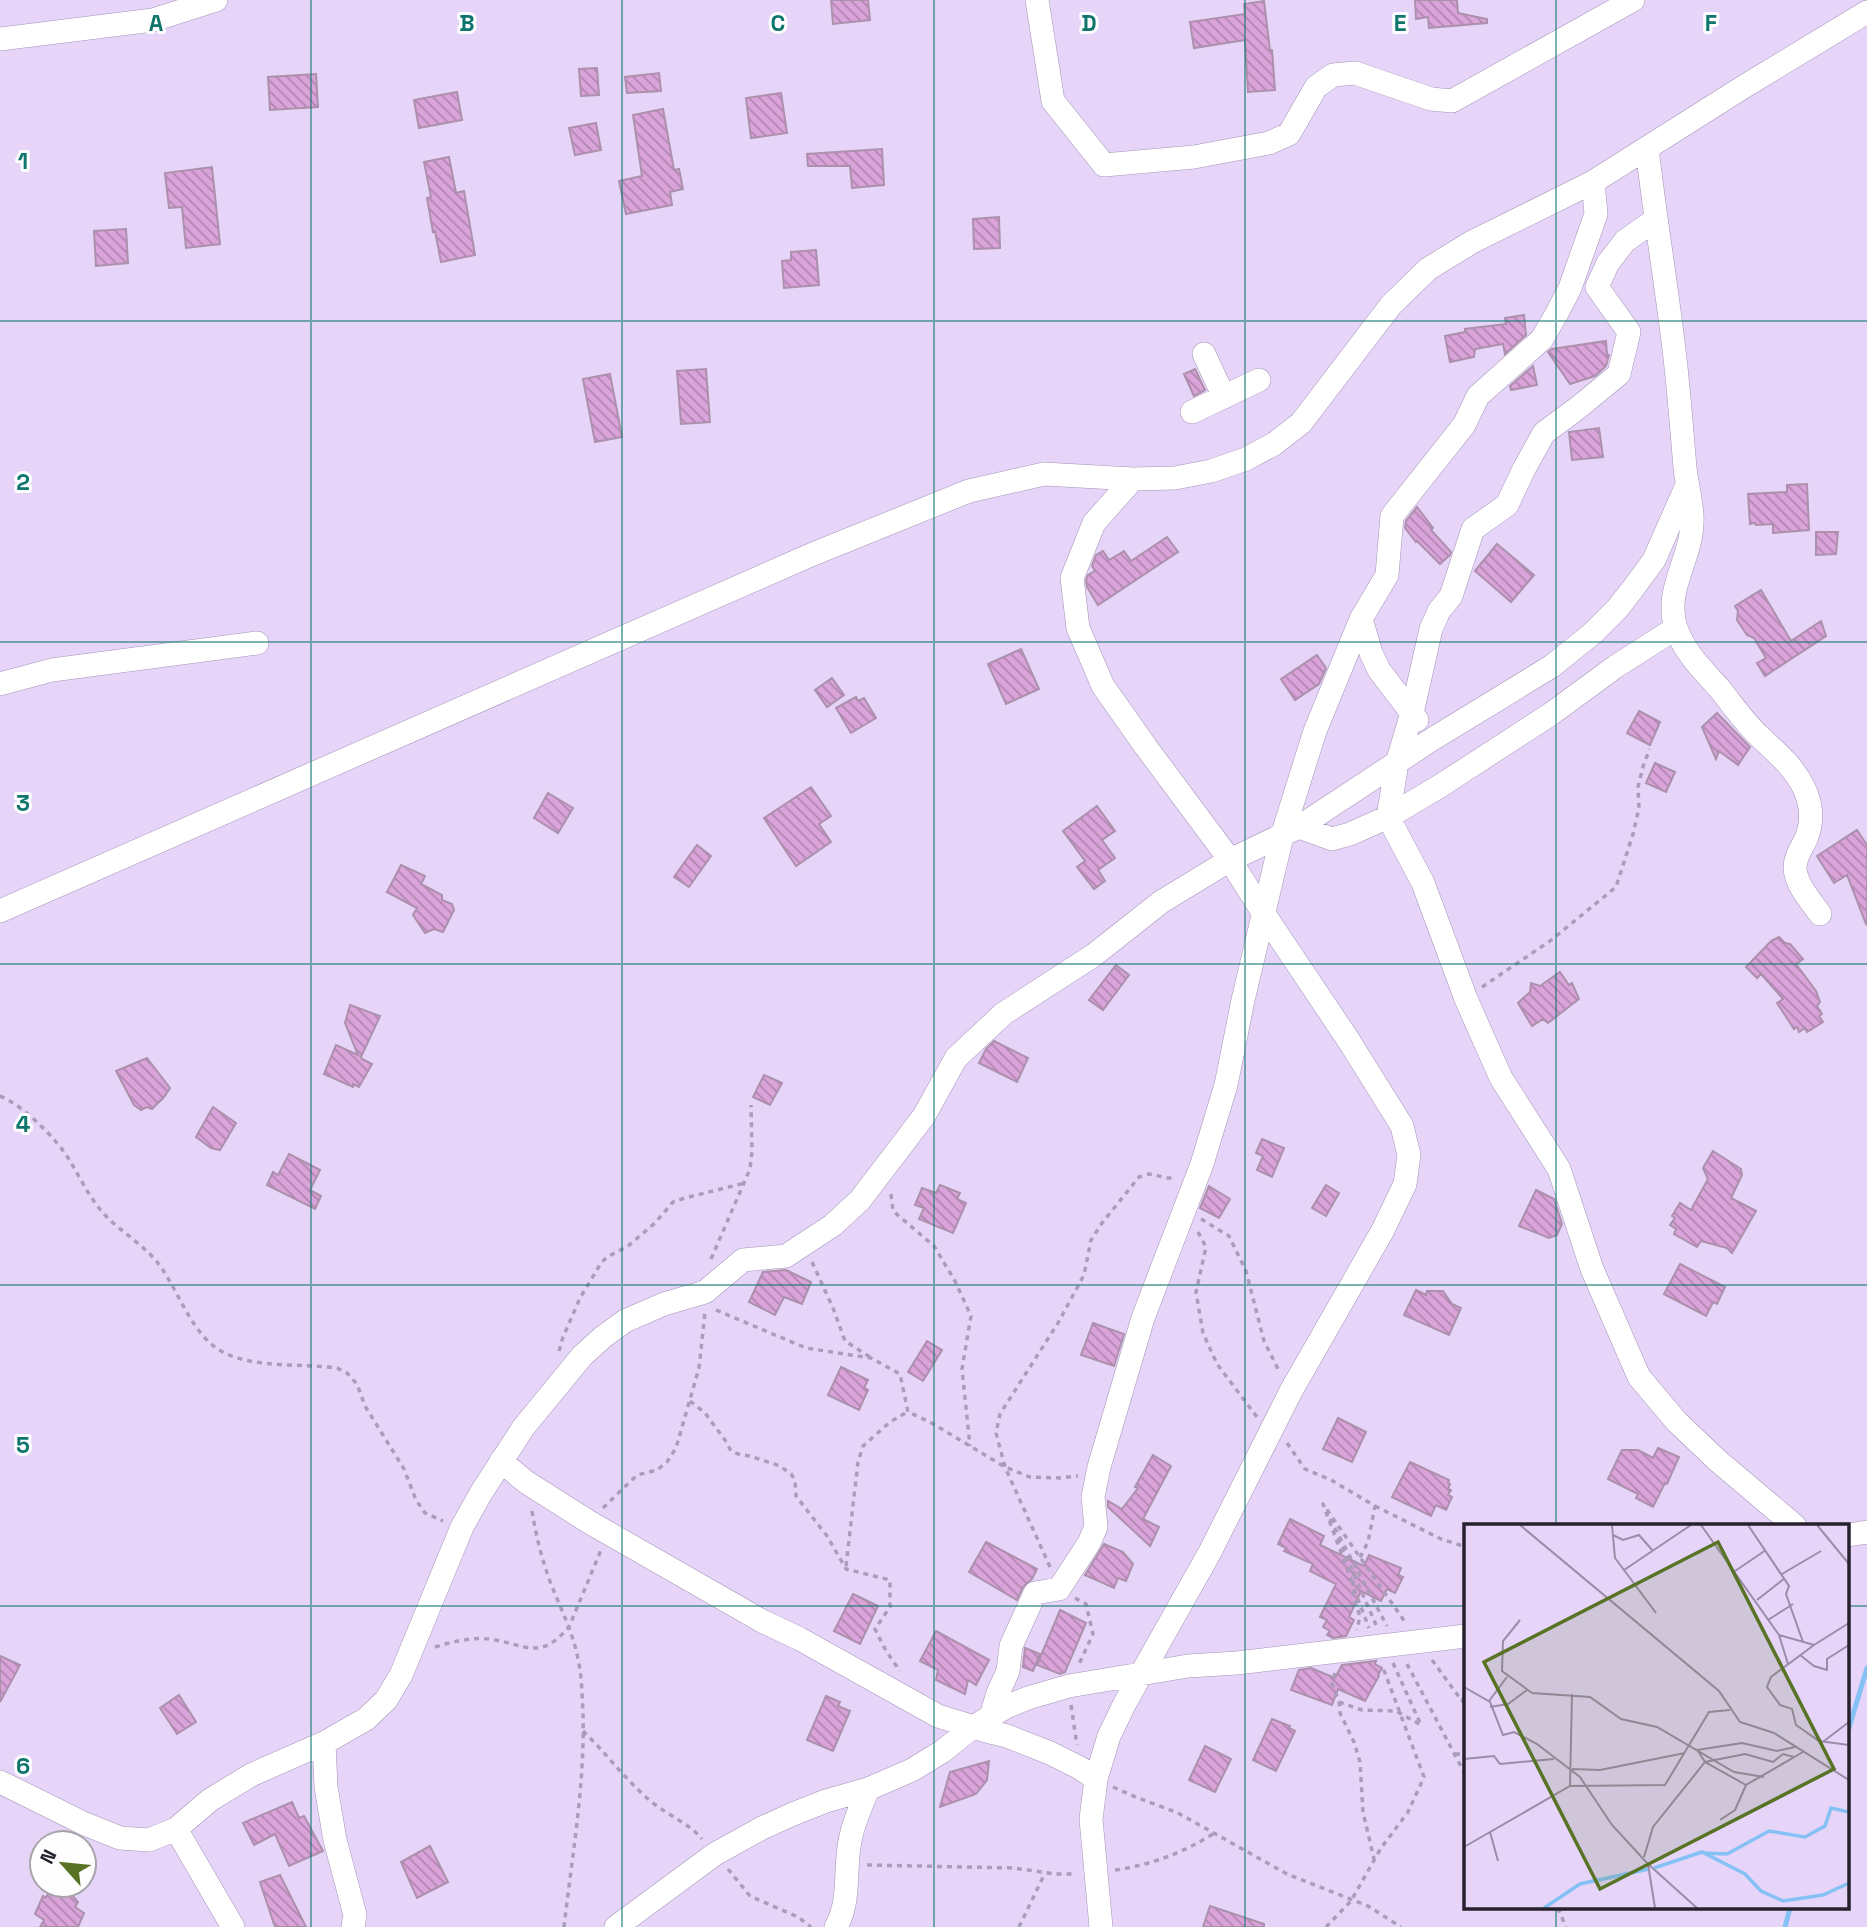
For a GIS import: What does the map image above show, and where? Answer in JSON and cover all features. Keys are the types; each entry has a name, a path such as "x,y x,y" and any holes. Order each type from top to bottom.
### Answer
{"street":[{"path":"0,39 153,20 216,0"},
{"path":"1037,0 1053,101 1104,166 1194,157 1269,143 1289,134 1316,87 1334,75 1355,73 1431,99 1452,101 1633,0"},
{"path":"0,911 813,554 970,491 1044,474 1133,479 1174,478 1211,471 1246,459 1274,444 1301,424 1391,304 1428,270 1472,242 1593,183 1867,12"},
{"path":"1647,148 1675,359 1692,516 1690,542 1674,591 1673,612 1676,628 1685,648 1699,666 1759,736 1779,753 1804,787 1810,805 1811,824 1797,856 1795,871 1820,914"},
{"path":"982,1721 1008,1671 1011,1646 1035,1593 1059,1589 1096,1527 1093,1497 1099,1467 1143,1318 1202,1164 1226,1085 1264,914 1291,831 1315,732 1361,619 1387,575 1392,516 1464,425 1478,396 1542,339 1558,313 1570,288 1596,214 1593,183"},
{"path":"1656,220 1625,241 1608,262 1597,287 1629,332 1619,374 1544,433 1507,505 1473,529 1451,596 1438,611 1431,629 1412,713 1397,763 1388,817 1423,883 1466,999 1501,1078 1559,1169 1592,1269 1639,1377 1676,1422 1793,1524"},
{"path":"1204,355 1224,397"},
{"path":"1192,412 1259,380"},
{"path":"1101,1927 1088,1774 1210,1552 1291,1391 1383,1230 1405,1184 1409,1155 1402,1126 1349,1041 1230,860 1103,686 1079,628 1072,578 1094,523 1133,479"},
{"path":"0,1782 85,1824 120,1838 149,1840 176,1829 211,1801 251,1775 324,1743 366,1719 386,1700 401,1675 462,1527 501,1461 523,1428 582,1356 625,1321 664,1304 705,1292 743,1260 786,1256 833,1225 860,1200 924,1116 956,1058 1003,1014 1094,954 1161,902 1230,860 1291,831 1431,740 1552,666 1618,609 1654,560 1687,485"},
{"path":"1361,619 1379,670 1431,740"},
{"path":"1291,831 1332,839 1388,817 1551,715 1615,667 1676,628"},
{"path":"0,684 52,670 257,643"},
{"path":"501,1461 526,1482 599,1527 762,1621 800,1639 938,1716 982,1721 1007,1736 1050,1753 1088,1774"},
{"path":"616,1927 715,1854 793,1814 868,1789 912,1770 943,1751 982,1721 1018,1702 1069,1686 1188,1666 1341,1652 1464,1636"},
{"path":"324,1743 326,1787 335,1839 355,1915 354,1927"},
{"path":"836,1927 845,1903 849,1842 868,1789"},
{"path":"176,1829 233,1927"}],"path":[{"path":"1466,999 1550,941 1616,887 1633,834 1639,808 1638,787 1650,749"},
{"path":"0,1096 21,1107 44,1129 68,1157 104,1214 151,1253 205,1340 222,1352 242,1360 337,1368 347,1373 357,1384 365,1406 400,1461 416,1500 425,1513 440,1521 462,1527"},
{"path":"705,1292 713,1253 750,1169 751,1105"},
{"path":"1202,1164 1173,1178 1149,1174 1139,1177 1091,1240 1084,1275 1058,1323 1000,1414 996,1433 1005,1467 1026,1509 1059,1589 1086,1604 1093,1634 1069,1686 1088,1774 1138,1798 1178,1813 1287,1874 1381,1913 1401,1927"},
{"path":"886,1166 894,1211 933,1246 955,1281 971,1316 962,1369 970,1446"},
{"path":"556,1361 563,1336 580,1298 607,1257 628,1246 655,1223 673,1202 745,1183"},
{"path":"1199,1218 1229,1236 1246,1271 1264,1341 1291,1391"},
{"path":"1194,1224 1206,1247 1196,1292 1203,1332 1217,1364 1255,1416 1290,1446 1305,1469 1331,1480 1374,1506 1441,1539 1464,1546"},
{"path":"804,1245 845,1341 900,1374 908,1412"},
{"path":"409,1654 467,1639 489,1639 522,1648 538,1649 561,1637 569,1627 599,1527 636,1475 657,1469 667,1462 676,1448 699,1368 705,1305 806,1348 871,1358"},
{"path":"690,1401 705,1413 731,1451 780,1466 792,1475 796,1496 827,1536 846,1569 890,1580 890,1607 875,1629 886,1651 906,1679"},
{"path":"908,1412 930,1422 1005,1467 1030,1477 1060,1478 1083,1475 1099,1467"},
{"path":"846,1569 858,1462 863,1446 890,1422 908,1412"},
{"path":"526,1482 537,1544 569,1627 578,1660 583,1731 579,1810 564,1927"},
{"path":"1371,1634 1322,1504 1408,1625"},
{"path":"1374,1506 1368,1542 1355,1567 1353,1597 1360,1616 1356,1640 1341,1647 1332,1683 1340,1713 1360,1762 1363,1812 1374,1859"},
{"path":"1431,1658 1462,1701 1464,1697"},
{"path":"1326,1927 1351,1900 1381,1847 1408,1812 1424,1777 1381,1660"},
{"path":"583,1731 654,1804 696,1832 750,1896 798,1917 811,1927"},
{"path":"1455,1754 1464,1754"},
{"path":"848,1864 1096,1873 1133,1868 1161,1860 1196,1845 1213,1834"},
{"path":"1019,1927 1045,1873"},
{"path":"1559,1910 1566,1927"}],"building":[{"path":"831,0 868,0 870,20 833,24"},
{"path":"1415,0 1457,0 1458,13 1487,19 1487,23 1429,28 1428,17 1416,19"},
{"path":"1264,1 1275,90 1248,92 1245,40 1194,48 1190,22 1245,14 1244,4"},
{"path":"597,68 599,95 581,96 579,69"},
{"path":"659,73 661,91 627,93 625,77"},
{"path":"316,74 318,107 270,110 268,77"},
{"path":"457,92 462,120 419,128 414,100"},
{"path":"781,93 787,133 751,138 746,98"},
{"path":"663,109 674,170 679,169 683,189 670,192 672,205 626,214 619,181 642,176 633,115"},
{"path":"596,123 601,150 575,155 569,128"},
{"path":"882,149 884,185 852,188 850,166 808,166 807,154"},
{"path":"449,157 456,193 464,191 475,255 441,262 427,198 431,197 424,162"},
{"path":"212,167 220,244 186,248 182,207 169,208 165,173"},
{"path":"999,217 1000,248 974,249 973,219"},
{"path":"126,229 128,263 96,266 94,231"},
{"path":"816,250 819,285 784,288 782,261 791,260 791,252"},
{"path":"1524,315 1526,335 1505,354 1503,344 1475,349 1474,357 1450,362 1445,336 1465,332 1465,329 1506,324 1505,318"},
{"path":"1606,341 1609,355 1606,366 1595,376 1570,384 1548,352 1552,349"},
{"path":"1533,366 1537,385 1511,390 1510,386"},
{"path":"706,369 710,422 681,424 677,371"},
{"path":"1195,369 1205,390 1194,396 1184,374"},
{"path":"610,374 622,437 595,442 583,379"},
{"path":"1599,428 1603,457 1572,460 1569,432"},
{"path":"1807,484 1809,530 1773,533 1773,524 1750,524 1748,494 1787,492 1787,485"},
{"path":"1417,507 1433,528 1431,530 1451,552 1440,564 1405,528 1406,521"},
{"path":"1816,532 1838,532 1836,554 1816,555"},
{"path":"1167,537 1178,552 1098,605 1087,587 1086,580 1088,575 1095,571 1092,566 1096,555 1103,551 1109,560 1124,551 1131,561"},
{"path":"1497,544 1534,575 1511,602 1475,571"},
{"path":"1761,590 1791,641 1821,621 1826,636 1765,676 1757,663 1766,658 1754,638 1747,635 1737,620 1738,611 1735,606"},
{"path":"1021,649 1039,689 1006,704 988,664"},
{"path":"1317,655 1326,668 1319,684 1295,700 1281,679"},
{"path":"832,678 844,695 827,707 815,690"},
{"path":"856,697 858,701 864,698 876,718 851,733 836,708"},
{"path":"1639,711 1660,722 1650,745 1627,733"},
{"path":"1717,713 1750,747 1738,765 1719,751 1716,759 1702,727"},
{"path":"1655,763 1675,772 1666,792 1646,783"},
{"path":"811,787 831,816 819,824 831,842 796,866 764,818"},
{"path":"548,793 573,808 558,833 534,818"},
{"path":"1097,806 1115,831 1102,840 1115,858 1098,870 1105,881 1094,889 1077,867 1085,861 1063,831"},
{"path":"1857,830 1867,845 1866,924 1847,875 1834,883 1817,856"},
{"path":"697,845 711,856 689,887 674,877"},
{"path":"401,865 425,876 421,884 442,895 442,900 452,904 454,910 443,932 434,929 425,933 413,915 417,908 387,892"},
{"path":"1779,937 1790,944 1803,959 1796,964 1816,991 1820,1002 1817,1006 1823,1022 1807,1032 1805,1028 1799,1032 1797,1027 1794,1029 1777,1003 1783,999 1761,974 1757,978 1746,967 1771,941"},
{"path":"1116,965 1129,975 1103,1010 1089,1000"},
{"path":"1560,972 1569,985 1572,983 1579,999 1548,1023 1543,1019 1532,1026 1518,1003 1530,992 1531,983 1540,986"},
{"path":"350,1005 380,1016 361,1057 372,1064 359,1087 324,1074 336,1045 358,1055 345,1023"},
{"path":"994,1041 1028,1058 1017,1082 979,1063 986,1049"},
{"path":"147,1058 170,1088 152,1109 147,1107 141,1110 134,1105 116,1071"},
{"path":"764,1075 782,1083 770,1105 753,1097"},
{"path":"213,1107 236,1123 220,1150 211,1148 196,1137"},
{"path":"1262,1139 1284,1148 1272,1177 1257,1170 1263,1156 1256,1153"},
{"path":"1713,1151 1741,1169 1742,1175 1731,1198 1756,1211 1732,1253 1727,1248 1701,1241 1697,1247 1674,1234 1676,1229 1670,1225 1680,1203 1691,1210 1708,1179 1703,1168"},
{"path":"289,1154 320,1170 310,1190 321,1196 315,1209 267,1185 273,1172 278,1175"},
{"path":"940,1185 960,1193 957,1199 966,1203 953,1233 919,1219 924,1208 915,1205 922,1188 936,1193"},
{"path":"1326,1185 1339,1193 1326,1216 1312,1208"},
{"path":"1209,1186 1230,1199 1219,1218 1200,1208"},
{"path":"1536,1190 1554,1199 1562,1224 1557,1235 1549,1238 1519,1226"},
{"path":"1680,1264 1725,1287 1717,1304 1713,1302 1706,1316 1664,1294"},
{"path":"786,1270 811,1282 802,1304 784,1297 775,1315 749,1302 763,1272"},
{"path":"1416,1290 1426,1295 1427,1291 1443,1291 1452,1304 1461,1308 1449,1335 1404,1315"},
{"path":"1093,1323 1124,1334 1114,1366 1081,1355"},
{"path":"927,1341 942,1350 923,1381 908,1372"},
{"path":"841,1367 868,1380 864,1388 868,1390 859,1410 828,1395"},
{"path":"1338,1418 1366,1432 1352,1462 1323,1449"},
{"path":"1658,1448 1679,1457 1653,1507 1636,1498 1638,1494 1608,1479 1622,1450 1638,1450 1653,1458"},
{"path":"1153,1455 1171,1466 1143,1519 1159,1527 1150,1546 1108,1507 1108,1501 1122,1509 1138,1488 1135,1487"},
{"path":"1410,1462 1449,1480 1448,1489 1451,1490 1448,1495 1452,1497 1446,1510 1436,1505 1431,1516 1392,1497"},
{"path":"1290,1519 1324,1536 1320,1545 1364,1566 1369,1555 1401,1568 1398,1575 1403,1577 1395,1593 1387,1589 1381,1601 1361,1591 1349,1617 1354,1620 1346,1636 1333,1638 1327,1635 1330,1631 1323,1627 1327,1620 1320,1617 1336,1584 1310,1571 1313,1564 1284,1551 1286,1548 1278,1544"},
{"path":"986,1542 1037,1569 1017,1600 969,1572"},
{"path":"1104,1544 1123,1552 1133,1564 1126,1581 1118,1578 1114,1588 1085,1575"},
{"path":"853,1594 878,1606 860,1644 834,1631"},
{"path":"1060,1610 1086,1623 1065,1672 1060,1674 1037,1665"},
{"path":"936,1631 989,1660 976,1685 968,1680 965,1694 936,1680 938,1670 920,1661"},
{"path":"1025,1648 1040,1654 1033,1671 1023,1667"},
{"path":"0,1656 20,1665 0,1702"},
{"path":"1376,1661 1375,1664 1382,1668 1365,1701 1338,1689 1332,1705 1291,1690 1299,1670 1311,1668 1335,1678 1342,1665"},
{"path":"179,1695 196,1722 177,1734 160,1708"},
{"path":"826,1696 840,1702 838,1706 850,1711 833,1751 807,1740"},
{"path":"1272,1719 1290,1726 1289,1728 1295,1731 1276,1771 1253,1760"},
{"path":"1205,1746 1231,1759 1215,1792 1189,1780"},
{"path":"989,1761 987,1780 976,1794 940,1807 950,1772"},
{"path":"292,1802 299,1818 304,1816 323,1851 289,1866 275,1834 254,1845 243,1823"},
{"path":"430,1846 448,1882 417,1898 401,1862"},
{"path":"280,1875 306,1927 275,1927 260,1882"},
{"path":"42,1899 76,1899 78,1902 75,1907 84,1913 78,1927 40,1927 44,1920 35,1914"},
{"path":"1210,1906 1264,1924 1264,1927 1203,1927"}],"waterway":[{"path":"1850,1724 1867,1668"},
{"path":"1785,1927 1789,1910"}]}
